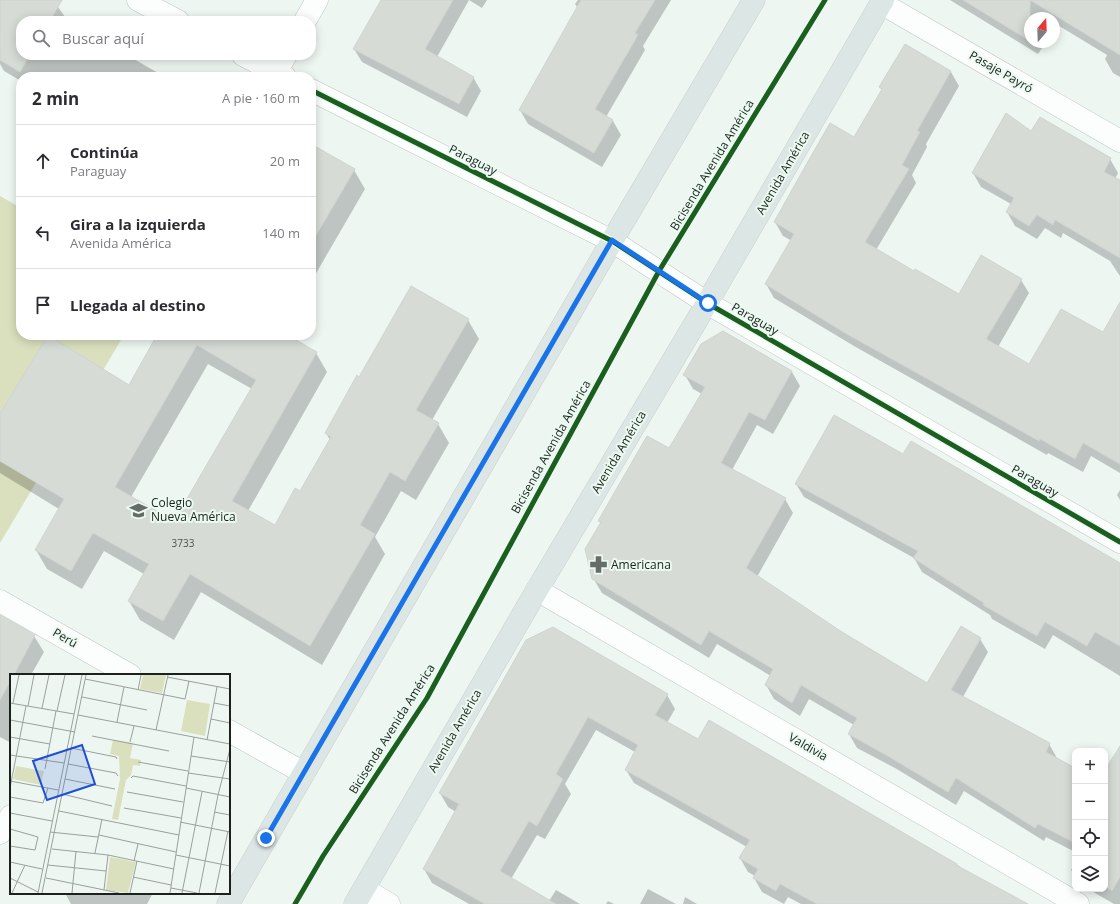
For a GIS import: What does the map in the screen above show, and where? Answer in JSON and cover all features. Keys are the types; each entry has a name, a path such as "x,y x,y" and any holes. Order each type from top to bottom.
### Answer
{"main road":[{"path":"228,904 612,240 754,0"},
{"name":"Avenida América","path":"360,896 537,590 708,303 882,2"}],"street":[{"path":"138,0 168,16"},
{"path":"308,16 318,0"},
{"name":"Pasaje Payró","path":"882,2 1120,141"},
{"path":"255,60 280,70"},
{"name":"Paraguay","path":"316,92 612,240 708,303 1120,542"},
{"name":"Valdivia","path":"537,590 1078,904"},
{"name":"Perú","path":"0,601 102,668 126,674"},
{"path":"230,732 304,773"},
{"path":"0,833 10,818"},
{"path":"360,896 390,904"}],"green space":[{"path":"0,196 16,205 16,340 121,340 0,543"}],"building":[{"path":"0,0 62,0 53,16 16,16 16,60 27,60 20,72 0,60"},
{"path":"381,0 453,0 425,49 474,77 459,104 353,49"},
{"path":"581,0 655,0 635,33 638,35 595,109 613,120 594,153 519,110"},
{"path":"963,0 1030,0 1030,12 1024,12 1024,37"},
{"path":"1030,0 1120,0 1120,55 1060,18 1060,12 1050,12"},
{"path":"905,44 951,71 917,131 920,132 902,165 909,169 865,242 914,271 915,269 959,294 981,255 1022,279 986,339 1029,364 1061,309 1103,332 1120,302 1120,464 1083,443 1075,459 1040,439 1039,441 845,333 765,284 794,234 774,222 830,123 854,137 882,89 879,87"},
{"path":"1006,113 1031,131 1040,117 1111,158 1104,172 1120,180 1120,258 1055,220 1053,225 1037,215 1029,226 1006,212 1014,198 972,173"},
{"path":"316,147 355,169 316,235"},
{"path":"411,286 469,319 416,410 439,423 405,481 390,472 360,525 375,534 310,646 190,574 163,621 128,601 149,564 93,533 71,571 35,550 64,499 0,461 0,414 45,340 56,340 129,385 154,340 296,340 317,352 232,501 275,525 295,488 300,491 331,437 325,433 357,375 359,377","holes":["197,345 256,380 174,521 115,487"]},
{"path":"723,331 792,371 765,420 749,412 721,463 786,498 746,568 842,632 927,683 961,626 981,638 951,690 1050,743 1046,752 1072,766 1072,841 1038,824 1035,828 956,778 948,792 848,734 857,718 801,685 792,703 765,685 773,669 709,631 701,645 592,579 585,549 601,522 598,521 647,436 669,448 705,387 683,375 701,344"},
{"path":"834,415 903,454 911,441 1120,563 1120,646 1095,632 1087,646 1045,622 1037,636 983,605 984,603 913,558 918,551 795,484"},
{"path":"0,615 35,635 15,674 10,674 10,682 0,700"},
{"path":"553,627 668,694 655,715 698,739 709,720 957,864 956,865 1028,904 817,904 780,884 776,891 753,878 758,869 739,858 750,840 625,770 638,745 588,717 556,774 563,779 537,826 529,821 500,871 556,904 485,904 423,869 459,804 439,793 526,640"},
{"path":"1120,746 1120,877 1112,891 1108,888 1108,765"}],"cycle path":[{"name":"Bicisenda Avenida América","path":"295,904 323,856 427,698 659,271 825,0"},
{"path":"316,93 612,241 707,303 1120,542"}],"place":[{"name":"Colegio Nueva América","path":"138,510"},
{"name":"Americana","path":"598,565"}],"route":[{"path":"266,838 612,240 708,303"}]}
